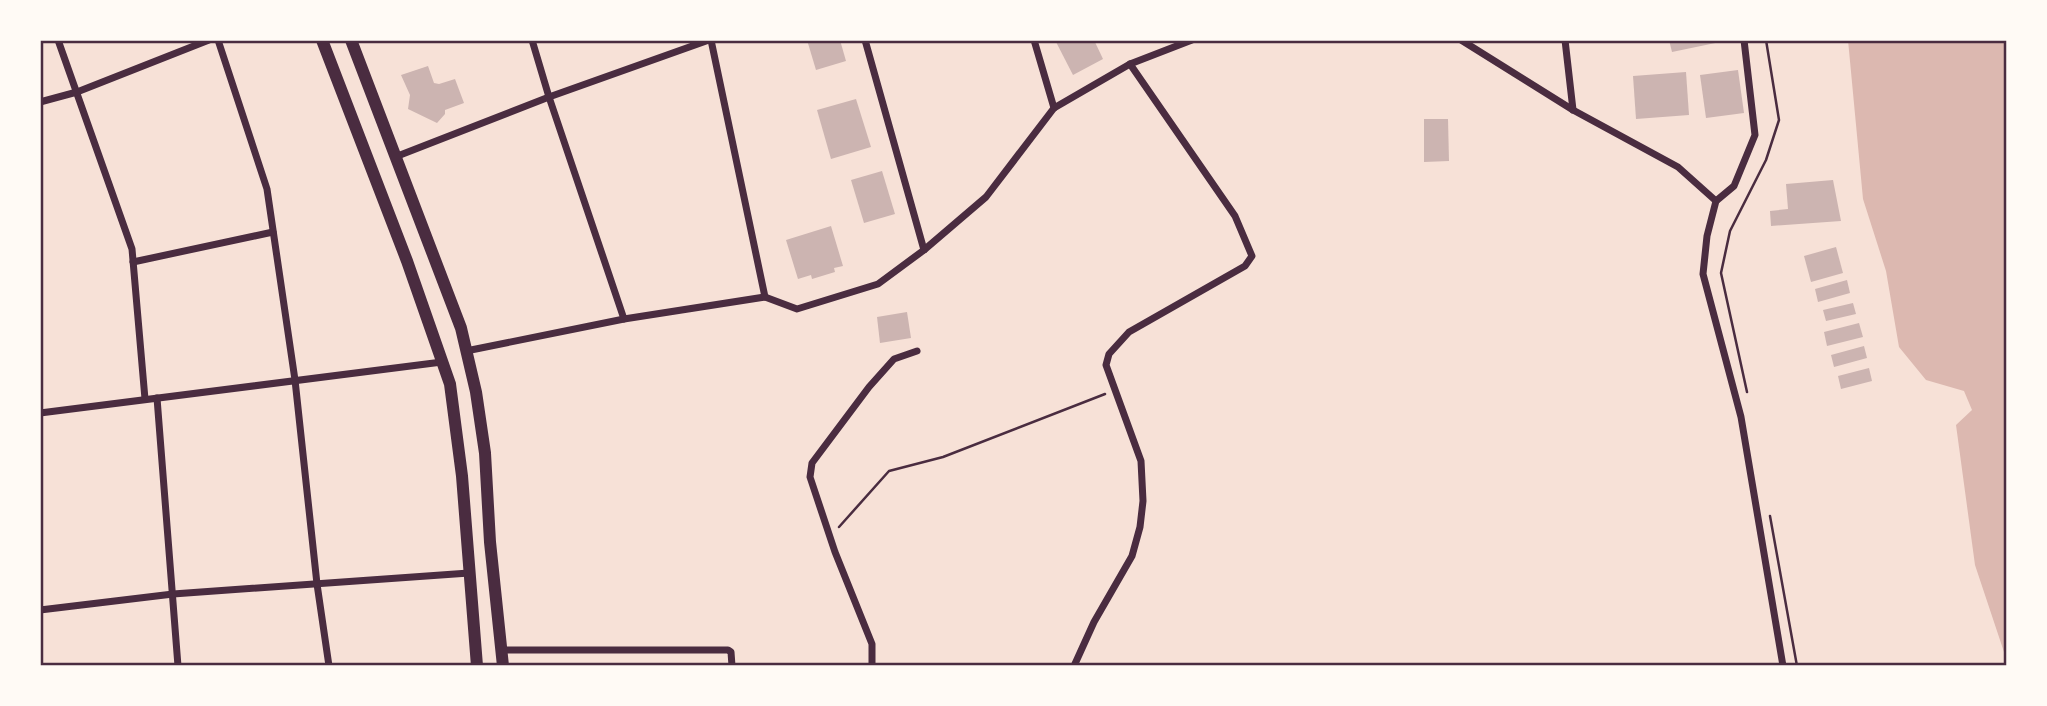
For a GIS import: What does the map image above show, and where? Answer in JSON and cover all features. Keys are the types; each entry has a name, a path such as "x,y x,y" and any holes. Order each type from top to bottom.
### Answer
{"street":[{"path":"58,40 112,199 132,249 145,399"},
{"path":"40,102 77,92 209,40"},
{"path":"218,40 267,190 295,380 317,584 330,666"},
{"path":"322,40 407,261 450,384 462,476 477,666"},
{"path":"351,40 461,328 485,453 490,542 503,666"},
{"path":"532,40 624,318"},
{"path":"395,157 549,97 710,40 765,297"},
{"path":"865,40 924,250"},
{"path":"1034,40 1054,108"},
{"path":"466,351 624,318 765,297 797,309 877,284 924,250 986,197 1054,108 1130,64 1192,40"},
{"path":"1461,40 1573,110 1678,167 1716,201"},
{"path":"1565,40 1573,110"},
{"path":"1744,40 1755,135 1734,186 1716,201 1707,236 1703,274 1741,417 1783,666"},
{"path":"1074,666 1094,622 1132,556 1140,527 1143,501 1141,461 1106,365 1109,355 1129,332 1245,266 1252,256 1235,216 1130,64"},
{"path":"133,262 273,232"},
{"path":"872,666 872,644 830,537 810,477 812,463 869,387 894,359 917,351"},
{"path":"40,413 442,362"},
{"path":"157,398 178,666"},
{"path":"40,610 173,594 469,573"},
{"path":"501,650 728,650 731,652 732,666"}],"path":[{"path":"1749,400 1721,273 1730,231 1766,160 1779,120 1766,40"},
{"path":"830,537 889,471 943,457 1115,390"},
{"path":"1768,506 1797,666"}],"shaded area":[{"path":"1848,40 2007,40 2007,661 1975,565 1956,425 1972,410 1964,391 1926,380 1899,347 1886,271 1863,199"}],"building":[{"path":"807,40 840,40 846,61 816,70"},
{"path":"1055,40 1094,40 1103,59 1073,75"},
{"path":"1669,40 1725,40 1725,41 1672,52"},
{"path":"428,66 434,83 455,79 464,103 445,110 437,123 408,109 410,95 401,75"},
{"path":"1738,70 1744,113 1706,118 1700,75"},
{"path":"1686,72 1689,115 1636,119 1633,76"},
{"path":"856,99 871,147 831,159 817,110"},
{"path":"1424,119 1448,119 1449,161 1424,162"},
{"path":"882,171 895,214 864,223 851,180"},
{"path":"1833,180 1841,221 1771,226 1770,211 1788,209 1786,184"},
{"path":"831,226 843,266 834,268 835,272 812,279 811,275 798,279 786,240"},
{"path":"1836,247 1843,273 1811,282 1804,256"},
{"path":"1847,280 1850,293 1818,302 1815,289"},
{"path":"1853,303 1856,314 1826,321 1823,310"},
{"path":"907,312 911,338 880,343 877,317"},
{"path":"1859,323 1863,337 1827,346 1824,332"},
{"path":"1864,346 1867,358 1834,367 1831,355"},
{"path":"1869,368 1872,381 1841,389 1838,376"}]}
